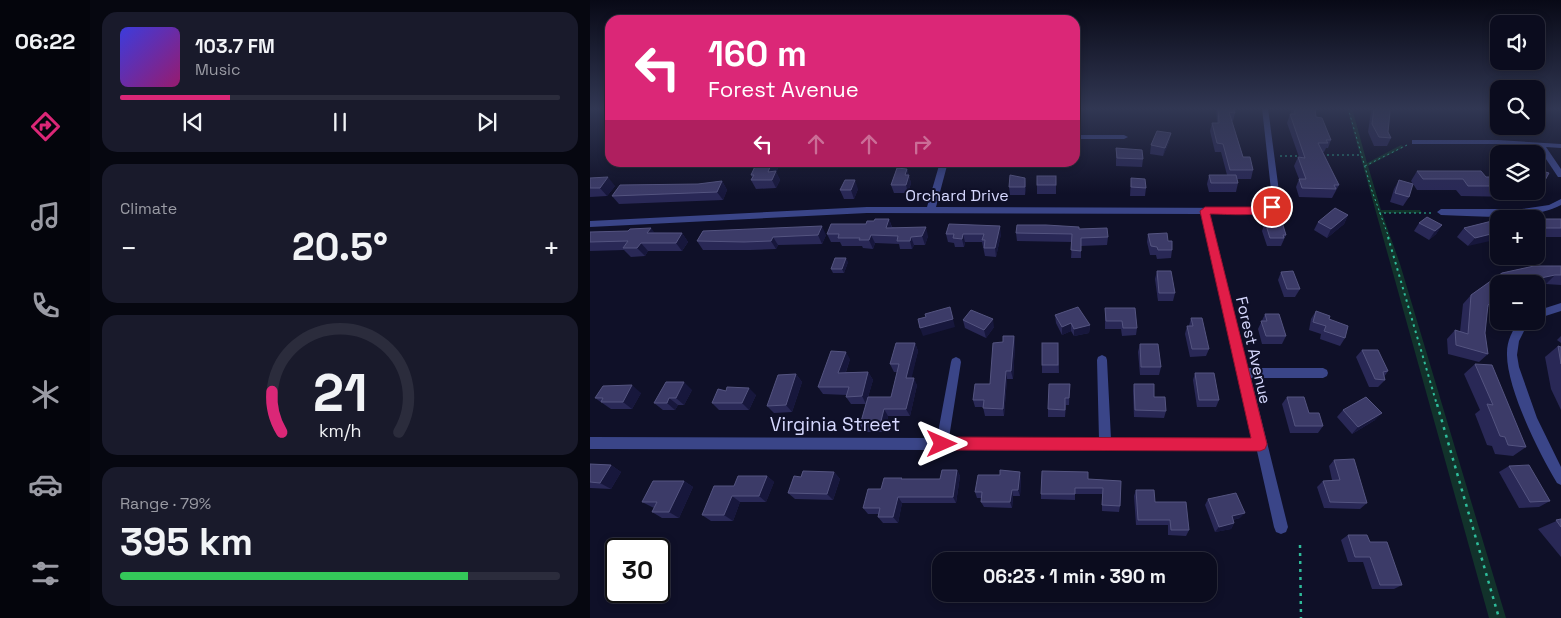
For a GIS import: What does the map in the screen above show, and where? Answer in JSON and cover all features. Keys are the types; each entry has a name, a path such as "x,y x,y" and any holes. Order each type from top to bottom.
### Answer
{"street":[{"path":"1080,137 1124,137"},
{"path":"1270,137 1272,156"},
{"path":"1415,142 1498,142 1541,145"},
{"path":"1545,145 1561,146"},
{"path":"1545,151 1561,175"},
{"name":"Orchard Drive","path":"590,224 836,211 1263,210 1272,207 1276,199 1272,156"},
{"path":"931,210 943,167"},
{"path":"1441,212 1538,211 1554,207 1561,202"},
{"name":"Forest Avenue","path":"1205,211 1280,527"},
{"path":"1545,312 1561,307"},
{"path":"1520,330 1513,344 1514,370 1537,432 1561,479"},
{"path":"1102,360 1105,444"},
{"path":"942,444 956,362"},
{"path":"1243,373 1323,373"},
{"name":"Virginia Street","path":"590,443 1260,444"}],"path":[{"path":"1357,137 1379,213 1395,257 1499,618"},
{"path":"1365,166 1415,142"},
{"path":"1322,155 1362,155"},
{"path":"1272,156 1302,156"},
{"path":"1379,213 1441,212"},
{"path":"1300,545 1299,592 1301,618"}],"green space":[{"path":"1355,137 1360,137 1367,163 1401,145 1404,147 1368,166 1381,210 1420,210 1422,213 1382,213 1400,264 1506,618 1489,618"}],"building":[{"path":"1154,137 1169,137 1165,148 1151,145"},
{"path":"1215,137 1237,137 1243,157 1250,157 1253,170 1230,170 1223,144 1217,143"},
{"path":"1298,137 1330,137 1331,140 1326,140 1328,143 1318,143 1339,185 1334,185 1336,189 1302,188 1299,179 1306,179 1298,157 1305,158"},
{"path":"1116,148 1142,150 1143,159 1117,158"},
{"path":"755,167 770,167 768,172 776,171 772,180 751,180 754,175 751,175"},
{"path":"897,168 907,169 905,175 909,175 906,185 891,185"},
{"path":"1417,171 1481,171 1486,177 1490,177 1490,186 1468,186 1463,179 1423,179"},
{"path":"1545,172 1549,173 1545,180"},
{"path":"1010,175 1025,178 1025,187 1009,187"},
{"path":"1209,175 1236,175 1238,183 1211,183"},
{"path":"1037,176 1056,176 1056,185 1037,185"},
{"path":"608,177 600,188 590,188 590,178"},
{"path":"1131,178 1145,179 1146,188 1131,187"},
{"path":"845,180 855,180 851,190 840,190"},
{"path":"1399,180 1413,184 1409,197 1395,193"},
{"path":"722,181 717,192 612,196 620,185 698,184"},
{"path":"1335,208 1348,215 1331,229 1318,222"},
{"path":"1427,217 1442,225 1435,231 1419,223"},
{"path":"875,219 889,219 886,228 926,227 922,236 911,237 910,241 897,241 898,236 871,235 869,240 859,240 860,238 838,238 839,234 827,234 831,224 866,224 867,221 874,221"},
{"path":"1545,219 1561,219 1561,228 1545,228"},
{"path":"1265,222 1282,222 1286,235 1283,235 1284,238 1270,238"},
{"path":"1490,222 1490,234 1475,238 1464,228"},
{"path":"949,224 1000,226 995,248 984,248 985,240 982,240 984,234 963,234 962,239 953,238 954,234 946,234"},
{"path":"1017,225 1079,227 1079,229 1107,228 1108,237 1081,238 1081,251 1071,250 1072,234 1016,233"},
{"path":"822,226 818,235 773,237 771,241 697,241 703,231"},
{"path":"651,228 647,233 682,233 676,243 641,243 637,248 623,248 628,241 590,242 590,232"},
{"path":"1167,233 1168,241 1172,241 1172,250 1158,250 1157,247 1151,246 1148,234"},
{"path":"835,258 846,258 842,269 831,269"},
{"path":"1534,266 1561,266 1561,275 1545,277 1545,275 1499,275"},
{"path":"1157,271 1171,271 1175,293 1159,293"},
{"path":"1293,271 1300,289 1287,289 1281,272"},
{"path":"1490,282 1490,304 1488,305 1485,333 1488,354 1456,345 1455,330 1468,334 1471,295"},
{"path":"950,307 953,319 920,328 918,319 926,317 925,314"},
{"path":"1078,307 1090,325 1074,329 1071,323 1062,327 1055,315"},
{"path":"1105,308 1135,308 1137,328 1123,328 1122,321 1106,321"},
{"path":"971,310 993,319 984,330 963,320"},
{"path":"1316,311 1330,316 1329,319 1348,326 1345,338 1324,331 1326,326 1313,322"},
{"path":"1265,314 1279,314 1286,336 1266,336 1261,321 1267,321"},
{"path":"1191,318 1202,318 1209,349 1192,349 1187,326 1193,326"},
{"path":"1003,336 1014,336 1011,371 1006,371 1003,409 983,408 984,400 973,400 975,384 990,384 993,343 1003,342"},
{"path":"896,343 915,343 906,378 914,378 906,409 884,409 880,425 860,425 868,397 891,397 899,364 890,364"},
{"path":"1042,343 1058,343 1058,365 1042,365"},
{"path":"1140,344 1158,344 1161,367 1141,367"},
{"path":"1558,346 1561,347 1561,364"},
{"path":"1362,350 1378,350 1388,371 1383,372 1385,380 1375,379"},
{"path":"831,351 846,352 838,373 868,372 862,396 846,397 849,387 818,387"},
{"path":"1475,364 1492,365 1526,447 1508,445 1505,437 1500,436 1487,404 1493,405"},
{"path":"1195,373 1214,373 1219,400 1199,400"},
{"path":"796,374 786,405 767,406 778,375"},
{"path":"666,382 684,382 676,398 669,398 667,403 654,403"},
{"path":"1049,384 1070,384 1069,398 1065,398 1065,410 1048,409"},
{"path":"1134,384 1154,384 1154,397 1165,397 1166,411 1135,410"},
{"path":"632,385 623,402 601,402 603,398 595,398 603,386"},
{"path":"727,387 749,388 742,403 712,403 718,389 726,391"},
{"path":"1287,397 1304,397 1309,413 1319,413 1323,426 1295,426"},
{"path":"1366,397 1382,413 1358,427 1343,410"},
{"path":"1354,459 1367,503 1330,502 1323,481 1340,480 1334,460"},
{"path":"590,464 611,465 600,483 590,482"},
{"path":"1529,465 1550,501 1530,502 1509,466"},
{"path":"942,470 957,470 953,497 898,497 893,517 878,517 880,508 863,508 868,489 881,489 884,478 940,479"},
{"path":"1000,470 1020,472 1018,490 1012,490 1010,502 981,502 982,492 975,492 978,475 1000,475"},
{"path":"803,471 834,472 827,494 788,493 794,476 801,477"},
{"path":"1042,471 1088,472 1088,479 1121,481 1120,506 1102,505 1103,488 1075,488 1075,494 1041,494"},
{"path":"738,476 767,476 759,496 732,496 724,515 702,515 714,486 734,486"},
{"path":"653,481 684,481 669,512 652,512 657,502 642,502"},
{"path":"1136,490 1154,490 1155,502 1186,502 1189,530 1171,530 1170,520 1138,520"},
{"path":"1236,493 1245,513 1232,516 1234,523 1219,527 1208,499"},
{"path":"1561,519 1561,527 1556,520"},
{"path":"1348,535 1367,535 1370,542 1387,542 1402,585 1380,585 1370,557 1355,557"}],"route":[{"path":"942,444 1260,444 1205,211 1263,210 1272,207"}]}
